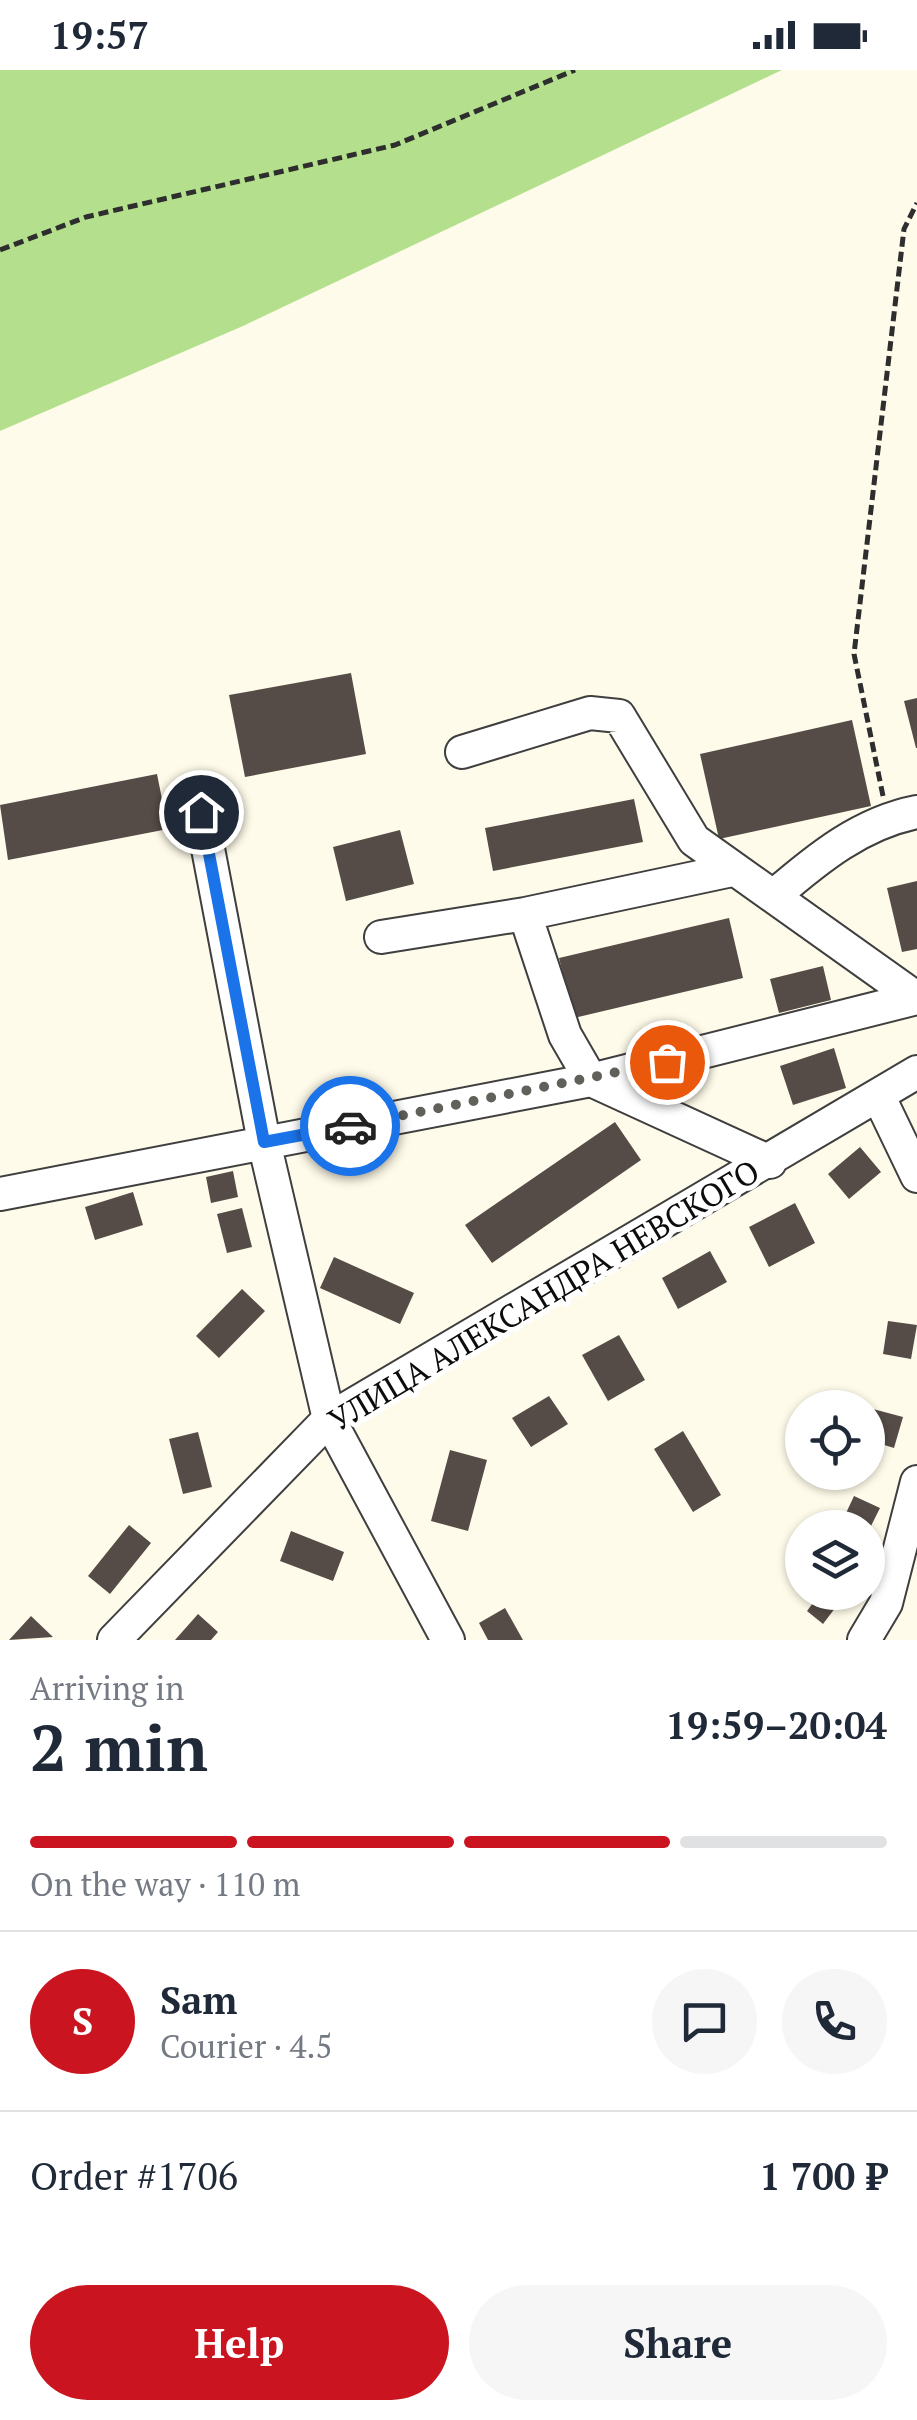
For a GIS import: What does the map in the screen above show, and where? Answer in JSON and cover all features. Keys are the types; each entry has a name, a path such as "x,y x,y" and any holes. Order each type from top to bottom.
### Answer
{"street":[{"path":"462,752 590,712 619,716 694,840 916,998"},
{"path":"201,812 264,1142 330,1418 448,1640"},
{"path":"775,895 824,853 902,815"},
{"path":"382,936 525,914 732,870"},
{"path":"525,914 565,1035 591,1080 770,1162"},
{"path":"0,1194 591,1080 916,998"},
{"name":"УЛИЦА АЛЕКСАНДРА НЕВСКОГО","path":"114,1640 330,1418 917,1072"},
{"path":"879,1097 917,1176"},
{"path":"864,1640 886,1604 917,1482"}],"path":[{"path":"0,250 86,217 395,145 575,70"},
{"path":"902,815 854,654 904,229 917,203"}],"green space":[{"path":"0,70 782,70 243,326 0,431"}],"building":[{"path":"351,673 366,754 245,777 229,695"},
{"path":"917,698 917,748 916,748 904,701"},
{"path":"852,720 871,806 719,839 700,754"},
{"path":"157,774 168,829 8,860 0,805"},
{"path":"634,799 643,842 493,871 485,828"},
{"path":"400,830 414,884 346,901 333,847"},
{"path":"917,881 917,949 902,952 887,888"},
{"path":"729,918 743,978 574,1018 559,958"},
{"path":"823,966 831,1000 779,1013 770,979"},
{"path":"834,1048 846,1088 793,1105 780,1066"},
{"path":"615,1122 641,1160 492,1263 465,1225"},
{"path":"860,1147 881,1172 849,1199 828,1174"},
{"path":"233,1171 238,1197 211,1203 206,1177"},
{"path":"133,1192 143,1225 95,1240 85,1207"},
{"path":"795,1203 815,1243 769,1267 749,1227"},
{"path":"242,1208 252,1247 227,1253 217,1214"},
{"path":"710,1251 727,1282 678,1309 662,1278"},
{"path":"334,1257 414,1293 400,1324 320,1288"},
{"path":"242,1289 265,1311 219,1358 196,1336"},
{"path":"888,1321 917,1325 911,1359 883,1354"},
{"path":"619,1335 645,1380 608,1401 582,1355"},
{"path":"549,1396 568,1424 531,1447 512,1418"},
{"path":"885,1412 903,1417 894,1448 885,1445"},
{"path":"683,1431 721,1495 693,1512 654,1449"},
{"path":"198,1432 212,1487 183,1494 169,1439"},
{"path":"450,1450 487,1460 468,1531 431,1521"},
{"path":"854,1496 880,1508 879,1510 847,1510"},
{"path":"129,1525 151,1543 110,1594 88,1576"},
{"path":"291,1531 344,1552 333,1581 280,1561"},
{"path":"505,1608 523,1640 488,1640 479,1623"},
{"path":"808,1610 834,1610 823,1624"},
{"path":"198,1614 218,1632 211,1640 175,1640"},
{"path":"31,1616 53,1637 9,1640"}],"way so far":[{"path":"350,1126 667,1062"}],"route":[{"path":"201,812 264,1142 350,1126"}]}
